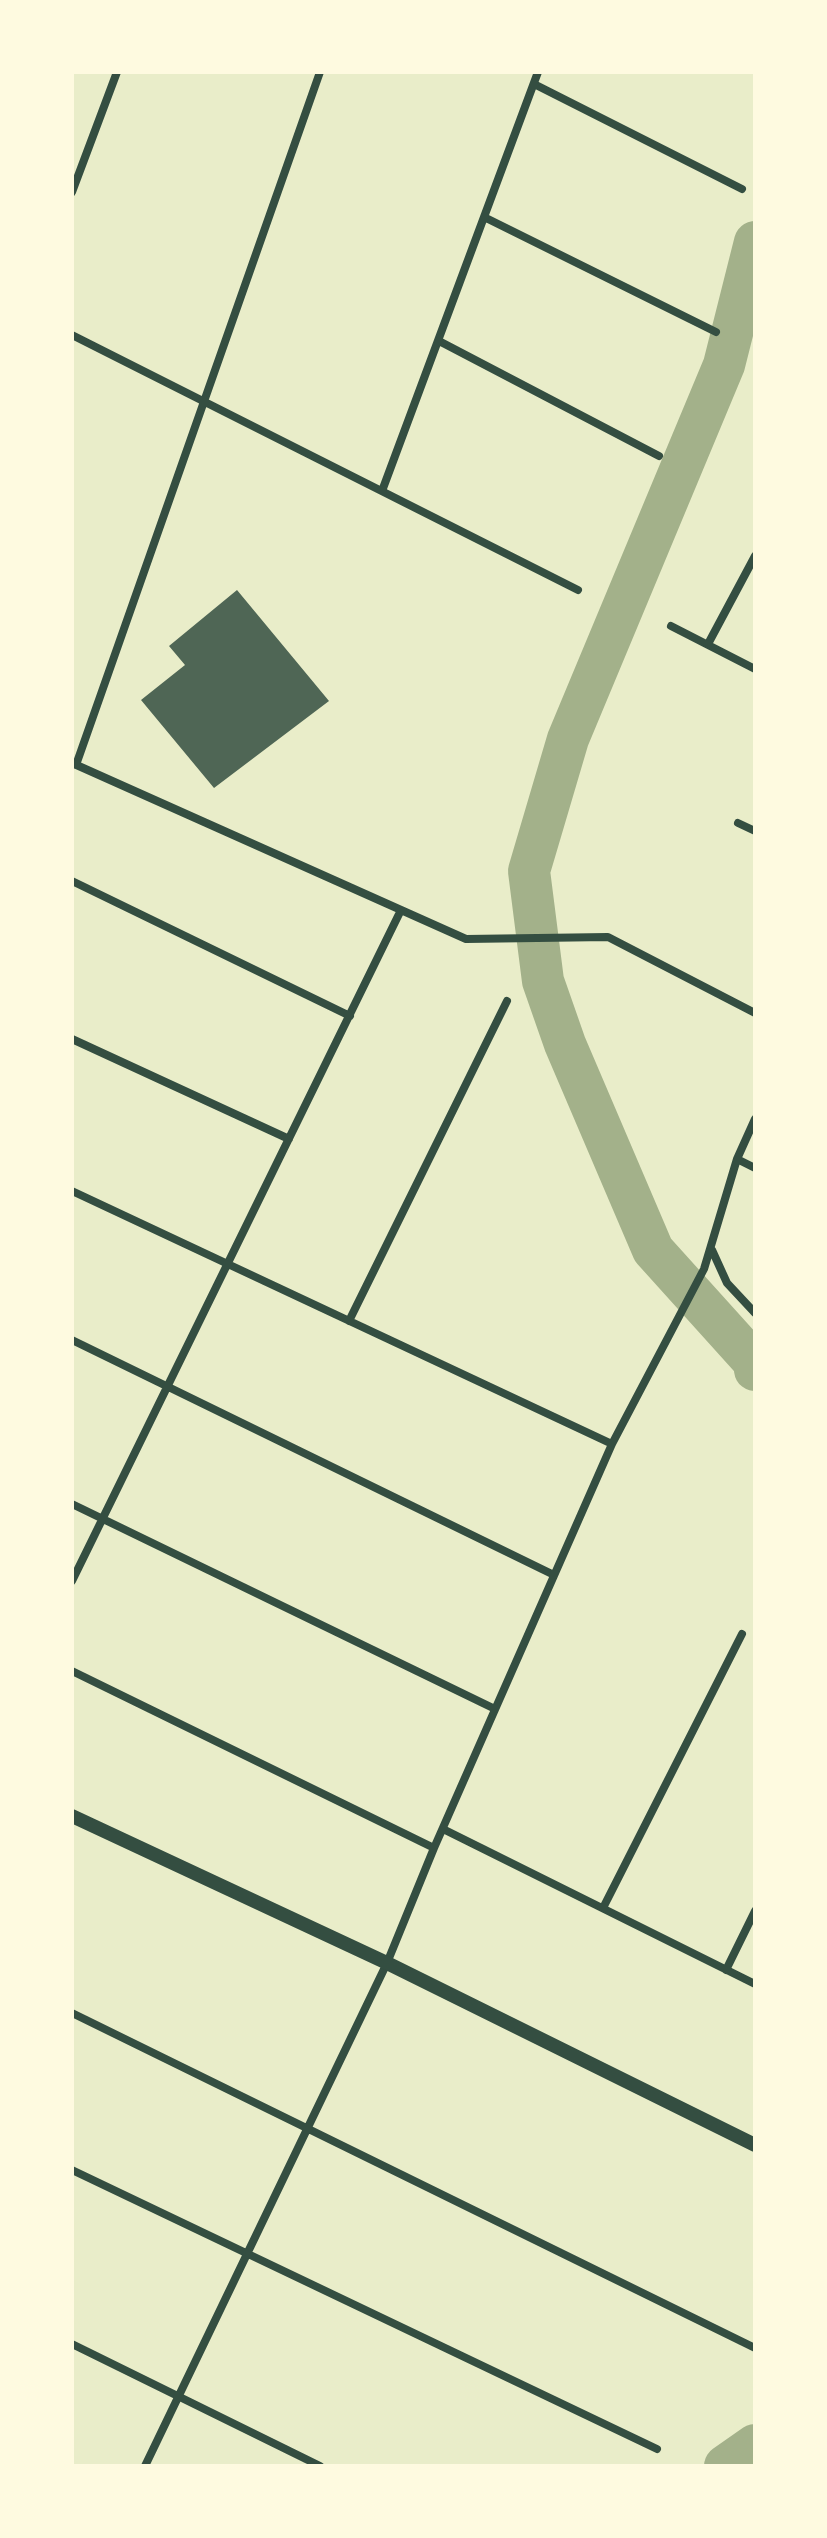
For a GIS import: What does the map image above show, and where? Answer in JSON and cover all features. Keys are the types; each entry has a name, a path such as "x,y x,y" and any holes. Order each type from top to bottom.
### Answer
{"street":[{"path":"72,192 117,72"},
{"path":"320,72 74,764 466,939 608,937 755,1013"},
{"path":"382,491 538,72"},
{"path":"534,84 742,189"},
{"path":"484,217 716,332"},
{"path":"72,335 578,590"},
{"path":"439,341 659,456"},
{"path":"708,644 755,556"},
{"path":"671,626 755,669"},
{"path":"738,823 755,831"},
{"path":"72,881 350,1016"},
{"path":"72,1581 401,910"},
{"path":"349,1321 507,1001"},
{"path":"72,1039 289,1139"},
{"path":"145,2466 387,1963 434,1848 612,1444 704,1269 737,1159 755,1119"},
{"path":"737,1159 755,1168"},
{"path":"72,1191 612,1444"},
{"path":"712,1250 727,1283 755,1313"},
{"path":"72,1340 554,1575"},
{"path":"72,1504 495,1709"},
{"path":"603,1908 742,1634"},
{"path":"72,1671 434,1848"},
{"path":"72,1816 387,1963 755,2145"},
{"path":"443,1829 755,1984"},
{"path":"726,1970 755,1911"},
{"path":"72,2013 755,2348"},
{"path":"72,2170 657,2449"},
{"path":"72,2344 320,2466"}],"building":[{"path":"237,590 329,701 214,788 141,700 185,665 169,646"}],"waterway":[{"path":"755,242 724,365 568,739 529,871 543,981 565,1044 653,1250 754,1362 755,1370"},
{"path":"725,2466 755,2445"}]}
